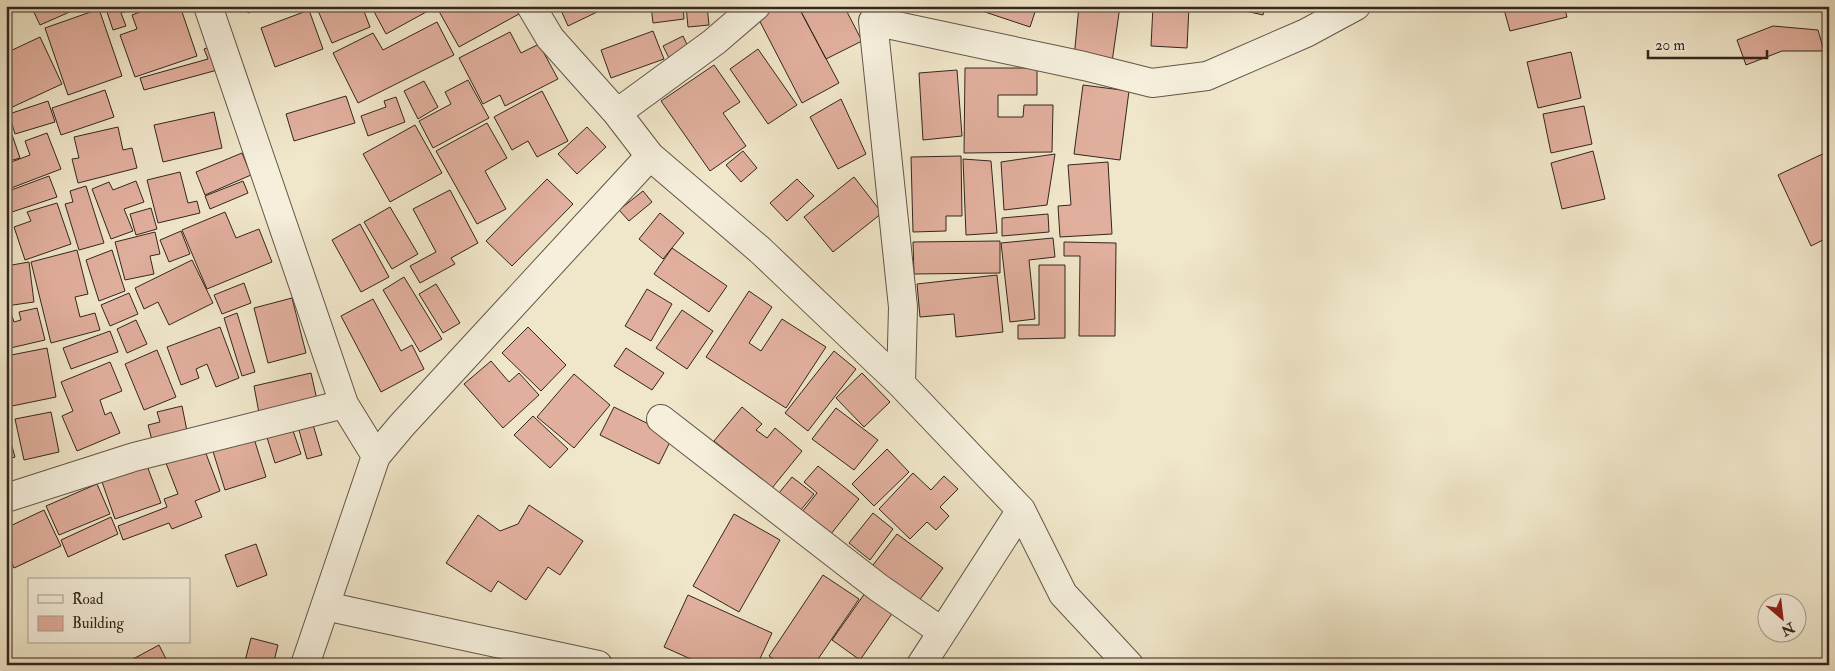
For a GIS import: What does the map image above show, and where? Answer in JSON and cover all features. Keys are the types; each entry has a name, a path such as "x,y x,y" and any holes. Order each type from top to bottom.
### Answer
{"street":[{"path":"208,6 344,404 376,456"},
{"path":"531,6 550,38 617,113 650,156 760,250 902,384 1020,510 1063,594 1129,665"},
{"path":"617,113 714,42 756,6"},
{"path":"902,384 903,306 870,13 1152,83 1207,76 1306,33 1356,6"},
{"path":"305,665 376,456 650,156"},
{"path":"6,498 134,457 344,404"},
{"path":"662,419 879,588 941,632"},
{"path":"921,665 1020,510"},
{"path":"325,606 598,665"}],"building":[{"path":"31,6 81,6 81,7 40,25"},
{"path":"105,6 180,6 197,56 135,77 120,35 137,29 132,15 140,12 138,7 121,13 126,26 113,30"},
{"path":"245,6 262,6 248,13"},
{"path":"316,6 362,6 370,27 332,43"},
{"path":"371,6 426,6 428,11 386,34"},
{"path":"436,6 515,6 519,14 459,47"},
{"path":"564,6 594,6 597,12 568,26 560,8"},
{"path":"651,6 683,6 684,19 653,23"},
{"path":"686,6 707,6 709,25 688,27"},
{"path":"765,6 798,6 839,83 802,103 755,12"},
{"path":"798,6 844,6 862,41 826,59"},
{"path":"977,6 1037,6 1030,27 976,9"},
{"path":"1079,6 1120,6 1112,62 1074,58"},
{"path":"1153,6 1189,7 1187,48 1151,46"},
{"path":"1224,6 1265,6 1263,15"},
{"path":"1503,6 1564,6 1567,17 1510,31"},
{"path":"99,9 122,76 68,95 45,28"},
{"path":"309,10 323,49 275,67 261,28"},
{"path":"437,22 454,55 358,103 333,53 373,33 383,50"},
{"path":"1773,26 1818,30 1824,51 1782,51 1746,65 1737,40"},
{"path":"653,31 664,59 611,78 601,50"},
{"path":"510,32 521,53 539,44 558,79 505,106 500,95 483,104 459,58"},
{"path":"683,36 690,51 670,60 663,46"},
{"path":"40,37 62,84 6,110 6,74 9,72 6,66 6,53"},
{"path":"215,45 221,69 144,90 140,78 208,59 204,49"},
{"path":"758,49 797,105 768,124 730,69"},
{"path":"1571,52 1581,98 1538,108 1527,62"},
{"path":"714,65 740,102 723,113 746,146 710,171 661,101"},
{"path":"965,68 1037,68 1037,95 998,95 998,117 1023,117 1024,105 1053,105 1052,152 964,153"},
{"path":"957,70 962,136 923,140 919,73"},
{"path":"468,80 489,118 433,148 419,121 451,104 445,92"},
{"path":"424,81 438,107 418,119 404,91"},
{"path":"1083,85 1129,91 1120,160 1074,154"},
{"path":"105,90 114,117 61,135 52,108"},
{"path":"542,91 568,141 537,157 528,141 512,150 494,117"},
{"path":"346,96 355,123 294,141 286,114"},
{"path":"396,97 405,122 368,136 361,116 386,107 384,101"},
{"path":"841,99 866,154 838,169 810,117"},
{"path":"48,101 55,122 15,134 9,114"},
{"path":"1584,106 1592,144 1551,153 1543,114"},
{"path":"214,112 222,148 163,162 154,125"},
{"path":"6,117 20,158 6,162"},
{"path":"487,123 507,158 485,171 506,209 477,224 436,151"},
{"path":"415,125 442,173 390,202 363,154"},
{"path":"118,127 123,150 132,148 137,168 78,183 72,159 79,158 74,137"},
{"path":"587,127 606,147 577,174 558,154"},
{"path":"47,133 61,169 6,190 6,164 30,155 25,141"},
{"path":"743,151 757,168 741,182 726,165"},
{"path":"1593,151 1605,199 1562,209 1551,163"},
{"path":"1829,151 1829,237 1811,246 1778,175"},
{"path":"242,153 251,175 205,195 196,172"},
{"path":"1055,154 1047,205 1004,210 1001,162"},
{"path":"961,156 962,216 946,216 946,231 913,232 911,157"},
{"path":"963,159 991,161 997,233 966,235"},
{"path":"1108,162 1112,234 1060,237 1058,206 1071,205 1068,165"},
{"path":"180,172 188,203 197,201 200,213 158,223 147,180"},
{"path":"49,176 57,197 9,213 6,205 6,192"},
{"path":"854,177 882,213 833,252 804,217"},
{"path":"547,179 573,204 512,266 486,241"},
{"path":"797,179 814,196 787,221 770,203"},
{"path":"136,181 144,202 124,209 133,231 111,239 92,189 109,182 113,190"},
{"path":"243,181 248,193 210,209 205,196"},
{"path":"86,186 104,243 79,250 65,204 73,202 70,191"},
{"path":"450,190 478,243 451,258 455,264 420,283 410,266 436,252 413,209"},
{"path":"643,191 652,202 629,221 619,210"},
{"path":"57,203 71,244 25,260 14,227 31,221 27,212"},
{"path":"390,207 418,254 392,269 364,222"},
{"path":"151,208 157,229 136,235 130,214"},
{"path":"225,212 236,238 259,229 272,262 207,289 182,230"},
{"path":"660,213 684,233 663,259 639,239"},
{"path":"1048,214 1049,232 1002,236 1002,218"},
{"path":"360,224 389,277 361,292 332,240"},
{"path":"181,231 190,254 169,262 160,240"},
{"path":"155,232 160,254 150,256 154,274 125,280 115,242"},
{"path":"1053,238 1055,257 1029,260 1035,319 1010,322 1001,243"},
{"path":"1000,241 1000,273 914,274 913,242"},
{"path":"1064,242 1116,243 1115,336 1079,336 1080,256 1064,256"},
{"path":"672,248 727,286 709,312 654,274"},
{"path":"77,250 88,294 75,297 80,317 95,313 100,330 51,343 31,262"},
{"path":"112,250 125,291 99,301 86,260"},
{"path":"192,260 213,303 169,325 158,302 144,309 135,288"},
{"path":"29,262 34,302 6,306 6,266"},
{"path":"1039,265 1065,265 1065,338 1018,339 1018,325 1039,325"},
{"path":"997,275 1003,332 956,337 954,314 920,317 917,284"},
{"path":"404,277 442,339 420,352 383,290"},
{"path":"244,283 251,303 222,314 214,295"},
{"path":"436,284 460,323 443,333 419,294"},
{"path":"647,289 672,304 651,341 625,326"},
{"path":"749,291 772,307 749,343 761,351 782,319 826,347 786,408 706,357"},
{"path":"129,293 138,314 110,326 101,305"},
{"path":"292,298 306,353 268,363 254,308"},
{"path":"373,299 401,351 412,345 424,369 381,392 341,316"},
{"path":"37,308 45,340 6,349 6,314 11,313 14,322 21,320 19,312"},
{"path":"682,310 713,331 687,369 656,348"},
{"path":"237,313 255,372 242,376 224,318"},
{"path":"136,320 147,344 127,353 117,329"},
{"path":"220,327 239,378 216,387 207,364 196,369 199,378 181,385 167,347"},
{"path":"528,327 566,365 541,391 502,353"},
{"path":"110,331 118,352 71,369 63,348"},
{"path":"47,348 56,397 12,406 6,376 6,356"},
{"path":"626,348 664,373 652,390 614,366"},
{"path":"157,350 176,397 144,410 125,364"},
{"path":"834,351 856,369 808,431 785,413"},
{"path":"491,361 509,382 519,373 539,395 503,428 464,384"},
{"path":"110,362 122,391 100,400 105,415 111,412 120,433 77,451 62,416 73,411 61,382"},
{"path":"311,373 317,400 259,413 254,386"},
{"path":"862,373 890,402 864,427 836,398"},
{"path":"574,374 610,405 574,448 537,417"},
{"path":"182,406 188,436 153,444 148,425 160,422 157,412"},
{"path":"614,407 673,436 659,464 600,435"},
{"path":"742,407 762,424 756,430 767,438 775,428 802,451 772,488 714,441"},
{"path":"836,408 878,440 854,470 812,439"},
{"path":"51,412 59,452 24,460 15,419"},
{"path":"533,416 568,449 550,468 514,435"},
{"path":"311,418 322,455 307,459 297,423"},
{"path":"289,419 301,454 275,463 264,428"},
{"path":"6,425 15,457 6,460"},
{"path":"252,432 266,477 225,490 211,445"},
{"path":"202,443 220,491 195,501 202,517 172,529 169,523 123,540 118,526 167,507 164,499 178,494 164,458"},
{"path":"887,449 909,472 874,506 852,484"},
{"path":"146,463 161,503 115,519 101,479"},
{"path":"818,466 859,499 826,540 798,517 817,493 804,482"},
{"path":"913,473 931,490 944,476 958,489 940,507 949,516 936,530 927,522 910,539 879,509"},
{"path":"792,477 814,494 800,511 779,493"},
{"path":"97,484 110,514 59,535 46,506"},
{"path":"529,505 583,541 560,575 548,567 526,600 498,581 491,592 446,563 478,515 500,531 518,524"},
{"path":"44,510 61,546 14,568 6,552 6,528"},
{"path":"873,513 893,529 870,560 849,543"},
{"path":"734,514 780,540 739,612 693,586"},
{"path":"111,517 118,534 68,557 61,540"},
{"path":"897,534 943,568 913,609 866,574"},
{"path":"256,544 267,575 237,587 225,555"},
{"path":"823,575 859,599 814,665 781,665 769,656"},
{"path":"870,586 898,605 860,660 832,640"},
{"path":"688,595 772,633 757,665 704,665 664,647"},
{"path":"251,638 278,645 273,665 244,665"},
{"path":"159,645 169,665 122,665"},
{"path":"468,659 484,665 466,665"}]}
